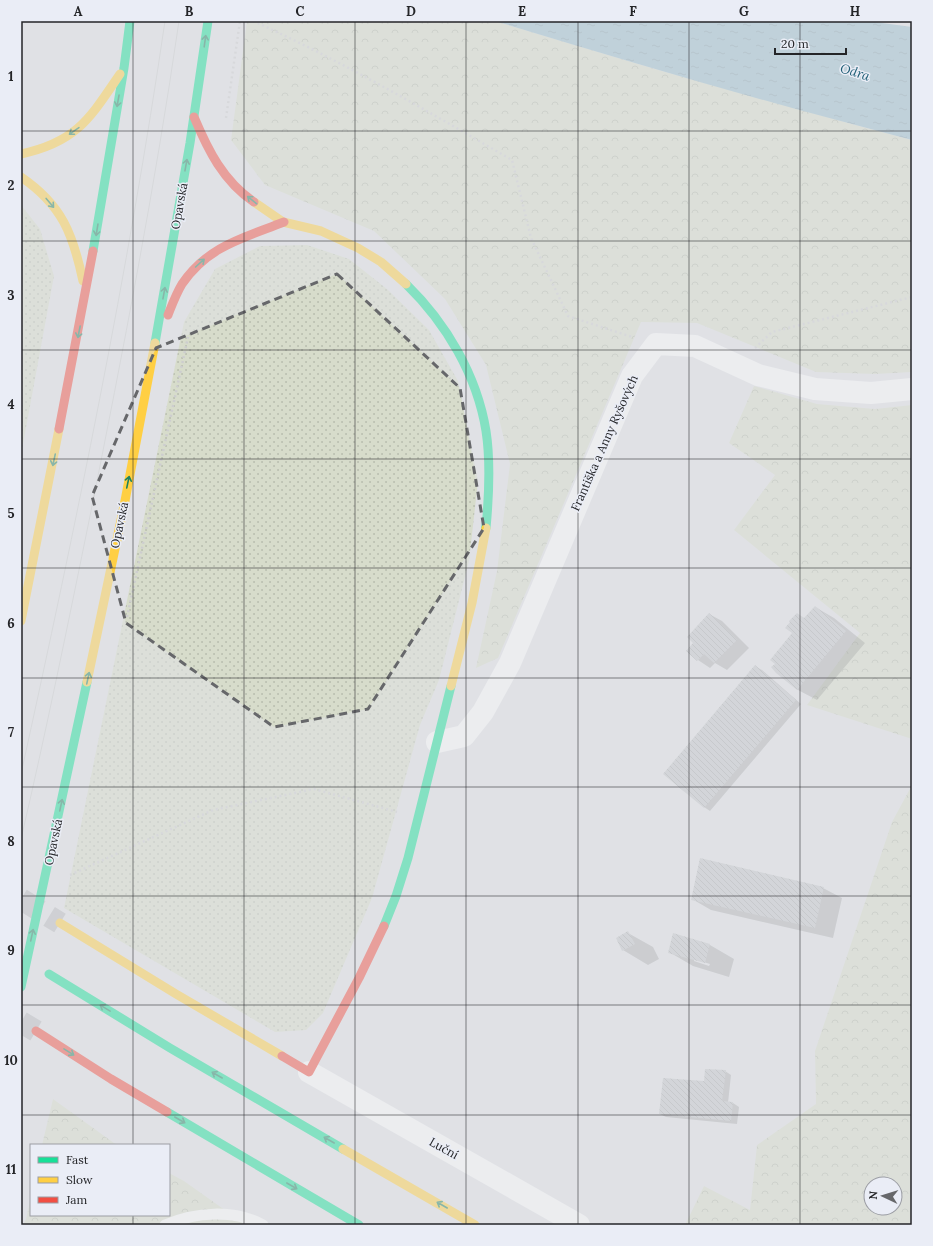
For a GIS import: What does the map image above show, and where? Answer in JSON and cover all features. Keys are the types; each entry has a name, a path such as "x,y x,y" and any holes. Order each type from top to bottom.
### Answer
{"main road":[{"path":"21,621 86,294 124,68 130,21"},
{"name":"Opavská","path":"21,987 53,843 155,346 194,117 208,21"},
{"path":"21,154 49,145 70,134 81,126 103,99 124,68"},
{"path":"60,923 176,994 309,1072 388,918 418,818 480,564 489,498 486,427 465,367 445,330 429,308 400,278 372,256 347,242 310,228 284,222 255,203 218,168 210,155 194,117"},
{"path":"21,177 45,196 58,212 70,231 79,258 86,294"},
{"path":"155,346 171,306 194,268 210,254 227,244 284,222"},
{"path":"49,974 170,1048 475,1225"},
{"path":"36,1031 111,1079 359,1225"}],"street":[{"path":"656,344 695,346 758,374 815,389 871,393 912,389"},
{"name":"Františka a Anny Ryšových","path":"437,742 464,736 483,712 510,663 632,376 656,344"},
{"name":"Luční","path":"309,1072 579,1225"}],"lane":[{"path":"165,1225 181,1218 207,1214 232,1215 256,1221 263,1225"}],"path":[{"path":"226,118 240,21"},
{"path":"253,21 284,35 389,89 512,160 531,238 568,316 656,344"},
{"path":"737,365 772,332 912,297"},
{"path":"127,618 188,337"},
{"path":"72,868 70,875 213,810 314,789 418,818"}],"highlighted area":[{"path":"337,274 460,388 484,528 368,709 274,727 126,623 92,496 156,348"}],"green space":[{"path":"247,21 495,21 655,69 912,140 912,372 875,374 816,372 697,323 641,322 498,658 476,668 497,571 510,464 486,365 445,299 374,231 265,185 231,140"},
{"path":"21,205 40,229 54,276 21,455"},
{"path":"307,245 349,259 387,289 429,330 458,381 478,481 469,561 439,680 420,725 372,898 323,1013 306,1030 275,1032 64,908 184,322 215,269 260,246"},
{"path":"754,386 817,404 875,409 912,405 912,739 807,705 860,633 734,530 775,475 729,443"},
{"path":"912,785 912,1225 685,1225 704,1186 750,1210 757,1145 816,1104 815,1051 892,822"},
{"path":"53,1099 116,1144 42,1144"},
{"path":"170,1174 184,1181 246,1225 23,1225 30,1201 30,1216 170,1216"}],"water":[{"name":"Odra","path":"495,21 867,21 912,27 912,140 703,83"}],"building":[{"path":"815,606 846,631 797,690 776,673 771,667 775,664 770,660 792,633 785,628 790,622 789,621 797,613 804,618"},
{"path":"709,613 737,640 714,663 704,654 697,661 686,651 693,643 687,637"},
{"path":"755,665 796,700 704,808 663,774"},
{"path":"700,858 824,887 815,928 691,900"},
{"path":"628,931 635,944 622,951 616,938"},
{"path":"673,933 710,944 705,963 668,953"},
{"path":"705,1069 726,1070 722,1101 733,1102 731,1121 659,1114 663,1078 704,1081"}],"tunnel":[{"path":"21,899 60,923"},
{"path":"21,1022 36,1031"}],"tram line":[{"path":"21,774 62,586 118,305 135,210 165,21"},
{"path":"21,839 90,516 138,269 170,83 179,21"}],"traffic: fast":[{"path":"93,251 124,68 130,21"},
{"path":"155,343 190,143 208,21"},
{"path":"406,284 421,299 447,333 458,351 482,410 489,455 489,492 486,528"},
{"path":"21,987 87,682"},
{"path":"384,926 396,896 408,858 451,686"},
{"path":"49,974 170,1048 343,1149"},
{"path":"167,1112 359,1225"}],"traffic: slow":[{"path":"21,154 56,143 69,135 90,115 120,74"},
{"path":"21,177 47,198 64,222 75,249 83,281"},
{"path":"254,202 283,222 321,231 358,248 381,262 406,284"},
{"path":"87,682 124,506 155,343"},
{"path":"21,621 59,429"},
{"path":"451,686 472,603 486,528"},
{"path":"60,923 176,994 282,1056"},
{"path":"343,1149 475,1225"}],"traffic: jam":[{"path":"194,117 211,153 225,175 243,194 254,202"},
{"path":"168,315 182,284 192,271 203,261 227,245 284,222"},
{"path":"59,429 93,251"},
{"path":"282,1056 309,1072 359,978 384,926"},
{"path":"36,1031 111,1079 167,1112"}]}
